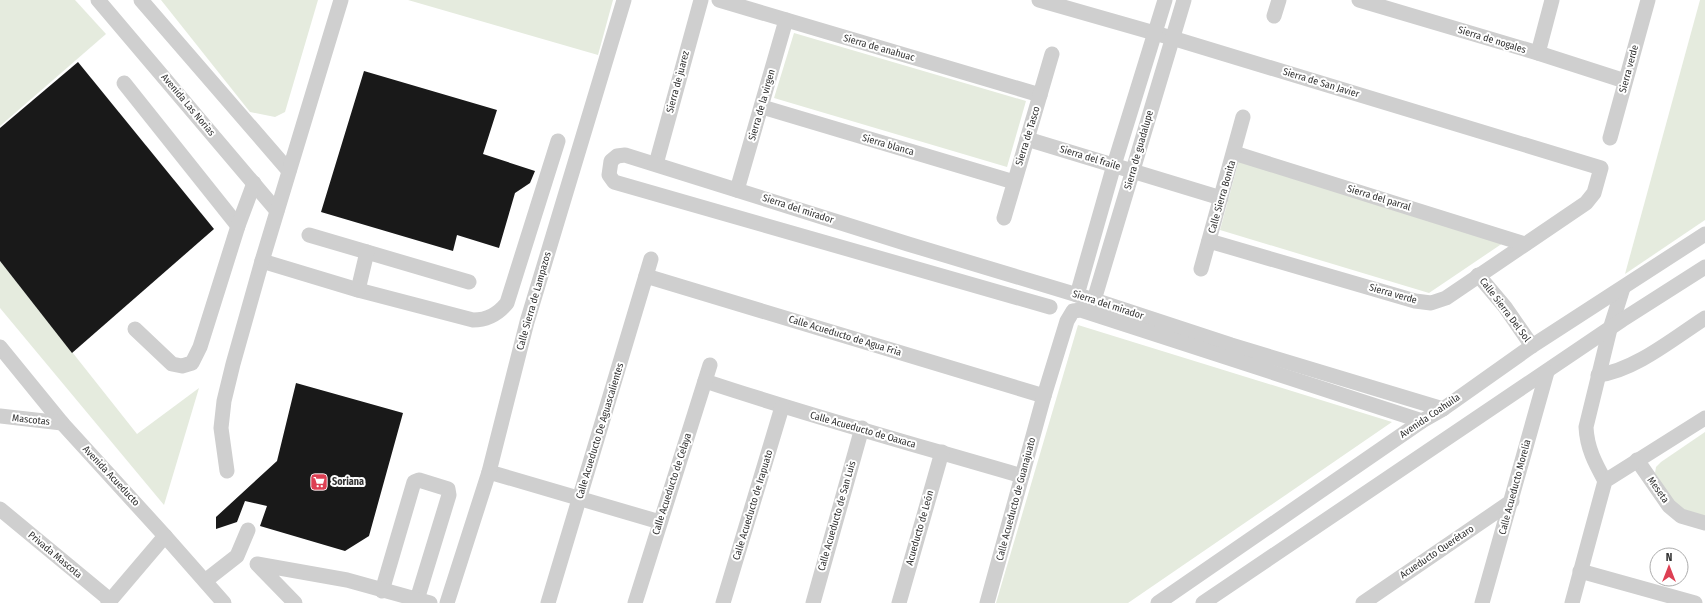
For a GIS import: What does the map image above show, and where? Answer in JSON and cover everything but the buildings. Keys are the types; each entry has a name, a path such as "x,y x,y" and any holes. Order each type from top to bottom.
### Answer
{"street":[{"name":"Avenida Las Norias","path":"98,0 277,211"},
{"path":"140,0 289,171"},
{"path":"227,471 221,428 224,401 262,261 341,0"},
{"name":"Calle Sierra de Lampazos","path":"447,603 489,472 527,322 624,0"},
{"name":"Sierra de juarez","path":"656,164 701,0"},
{"name":"Sierra de anahuac","path":"719,0 1040,95"},
{"name":"Sierra de San Javier","path":"1039,0 1156,33 1601,168"},
{"name":"Sierra de guadalupe","path":"1077,295 1114,165 1165,0"},
{"name":"Sierra de guadalupe","path":"1094,300 1134,171 1184,0"},
{"path":"1274,16 1279,0"},
{"name":"Sierra de nogales","path":"1359,0 1538,53 1625,81"},
{"path":"1538,53 1552,0"},
{"name":"Sierra verde","path":"1610,138 1648,0"},
{"name":"Sierra de la virgen","path":"737,190 786,20"},
{"name":"Sierra de Tasco","path":"1004,218 1052,54"},
{"path":"124,83 238,226"},
{"name":"Sierra blanca","path":"762,107 1014,182"},
{"name":"Calle Sierra Bonita","path":"1201,269 1243,117"},
{"name":"Sierra del fraile","path":"1027,139 1221,198"},
{"path":"262,261 358,290 473,320 483,320 501,310 507,303 558,141"},
{"name":"Sierra del parral","path":"1234,153 1525,244"},
{"name":"Sierra del mirador","path":"1050,308 614,182 609,175 611,161 617,156 625,155 656,164 908,244 1094,300 1231,345 1442,409"},
{"name":"Sierra verde","path":"1209,241 1424,303 1431,303 1446,298 1586,203 1594,193 1601,168"},
{"path":"135,329 172,364 182,366 192,363 200,347 238,226 254,183"},
{"name":"Avenida Coahuila","path":"1158,603 1532,346 1705,234"},
{"path":"309,235 469,282"},
{"path":"901,264 908,244"},
{"path":"358,290 367,252"},
{"name":"Calle Acueducto De Aguascalientes","path":"548,603 651,259"},
{"path":"1203,603 1705,266"},
{"name":"Calle Sierra Del Sol","path":"1478,275 1505,307 1532,346"},
{"name":"Calle Acueducto de Agua Fria","path":"646,276 1044,396"},
{"path":"1605,482 1592,460 1587,440 1586,427 1610,329 1623,288"},
{"name":"Sierra del mirador","path":"1073,311 1081,310 1422,421"},
{"name":"Calle Acueducto de Guanajuato","path":"987,603 1044,396 1067,321 1073,311"},
{"path":"1598,375 1611,374 1632,365 1705,318"},
{"name":"Avenida Acueducto","path":"0,347 62,423 224,603"},
{"name":"Calle Acueducto de Celaya","path":"635,603 710,365"},
{"name":"Calle Acueducto Morelia","path":"1482,603 1512,501 1547,372"},
{"name":"Calle Acueducto de Oaxaca","path":"705,381 782,407 862,428 1022,476"},
{"name":"Calle Acueducto de Irapuato","path":"723,603 782,407"},
{"name":"Mascotas","path":"0,416 62,423"},
{"path":"1572,603 1605,482 1637,460 1705,418"},
{"name":"Calle Acueducto de San Luis","path":"813,603 862,428"},
{"name":"Acueducto de León","path":"899,603 942,452"},
{"name":"Meseta","path":"1637,460 1669,506 1681,516 1705,523"},
{"path":"489,472 660,522"},
{"path":"257,564 348,580 421,602 449,495 448,489 419,480 414,482 382,590"},
{"name":"Acueducto Querétaro","path":"1363,603 1512,501"},
{"name":"Privada Mascota","path":"0,510 109,602"},
{"path":"205,581 232,562 241,551 248,530"},
{"path":"109,602 165,536"},
{"path":"241,551 257,564 295,603"},
{"path":"1580,571 1695,603"}],"shaded area":[{"path":"0,0 75,0 106,34 0,126"},
{"path":"161,0 318,0 285,112 275,117 250,112"},
{"path":"408,0 613,0 598,55"},
{"path":"1700,0 1705,0 1705,220 1625,274"},
{"path":"794,33 1026,101 1007,167 774,98"},
{"path":"1239,160 1503,243 1429,293 1220,230"},
{"path":"0,261 137,434 199,388 164,505 0,308"},
{"path":"1078,325 1392,422 1128,603 996,603"},
{"path":"1705,432 1705,517 1683,511 1672,502 1655,473 1656,467 1661,462"}],"place":[{"name":"Soriana","path":"319,482"}]}
